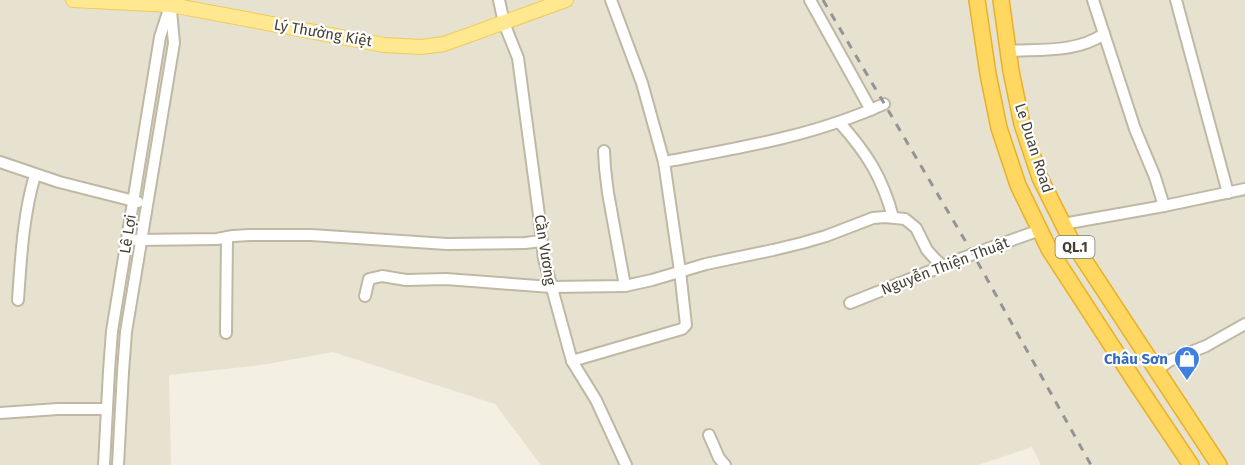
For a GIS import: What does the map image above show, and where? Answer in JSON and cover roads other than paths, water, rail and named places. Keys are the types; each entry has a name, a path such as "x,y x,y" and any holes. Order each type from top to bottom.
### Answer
{"highway":[{"name":"Le Duan Road","path":"977,0 999,128 1018,185 1049,249 1191,465"},
{"name":"Le Duan Road","path":"1001,0 1022,124 1040,178 1071,240 1219,465"},
{"path":"1136,383 1156,371"}],"main road":[{"name":"Lý Thường Kiệt","path":"73,0 171,3 384,45 421,47 444,44 566,0"}],"street":[{"name":"Cần Vương","path":"499,0 504,22 518,58 541,241 551,287 572,361 596,400 626,465"},
{"path":"572,361 686,325 664,162 642,83 611,0"},
{"path":"810,0 871,110"},
{"path":"1093,0 1135,129 1164,206"},
{"path":"1176,0 1228,193"},
{"name":"Lê Lợi","path":"104,465 112,331 160,37 171,3"},
{"name":"Lê Lợi","path":"118,465 126,332 174,43 171,3"},
{"path":"1008,51 1066,48 1095,40 1104,34"},
{"path":"149,102 164,105"},
{"path":"664,162 787,138 839,122 884,104"},
{"path":"839,122 860,147 877,173 887,194 893,217"},
{"path":"604,151 608,193 625,286"},
{"path":"0,162 35,175 147,205"},
{"path":"18,300 20,256 26,210 35,175"},
{"path":"1063,224 1245,189"},
{"path":"364,296 369,279 377,276 406,280 446,279 551,287 625,286 706,264 802,243 885,217 905,219 916,228 927,250 944,266"},
{"name":"Nguyễn Thiện Thuật","path":"850,303 1040,230"},
{"path":"127,240 311,236 447,244 541,241"},
{"path":"226,333 227,237"},
{"path":"1156,371 1169,361 1206,345 1245,324"},
{"path":"112,331 126,332"},
{"path":"0,413 58,409 107,409"},
{"path":"709,435 719,458 725,465"}],"railway":[{"path":"823,0 973,254 1091,465"}],"place":[{"name":"Châu Sơn","path":"1187,382"}]}
